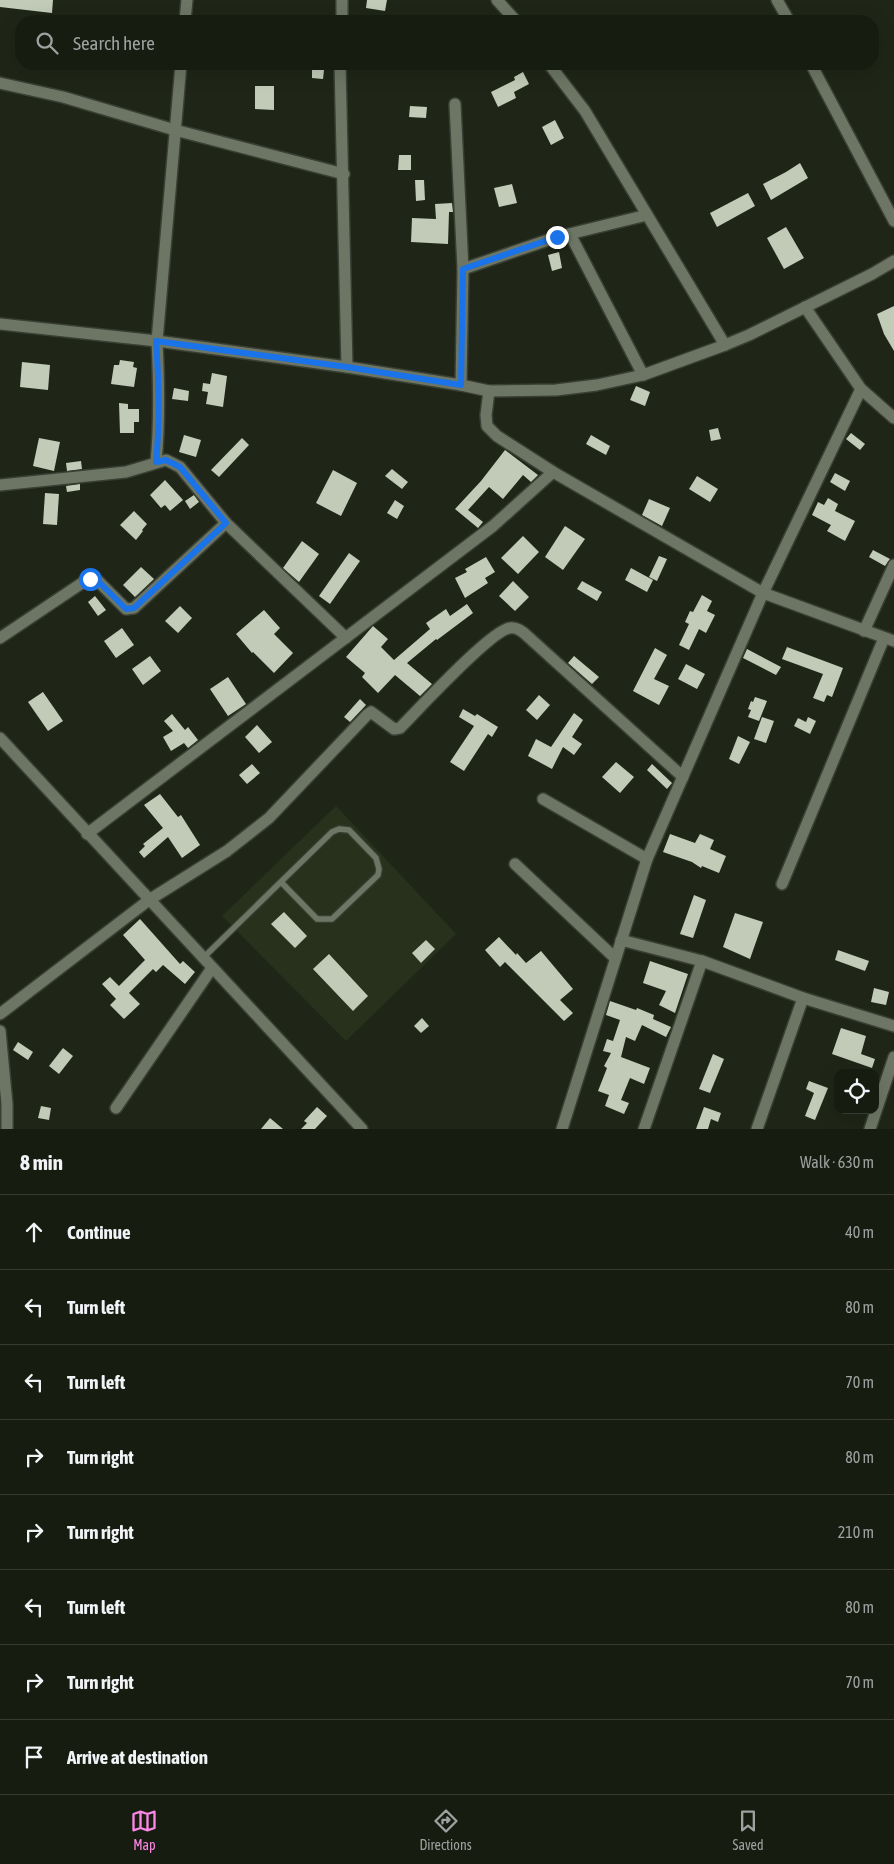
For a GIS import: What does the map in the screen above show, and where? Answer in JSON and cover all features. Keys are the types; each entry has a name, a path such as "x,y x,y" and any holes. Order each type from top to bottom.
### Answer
{"street":[{"path":"186,15 187,0"},
{"path":"342,0 342,15"},
{"path":"497,0 511,15"},
{"path":"777,0 786,15"},
{"path":"156,462 159,438 159,395 156,341 180,70"},
{"path":"340,70 341,145 344,174 347,367"},
{"path":"554,70 585,111 725,345"},
{"path":"814,70 894,221"},
{"path":"0,83 63,97 175,130 344,174"},
{"path":"454,104 463,269 461,385"},
{"path":"463,269 570,234 647,215"},
{"path":"570,234 643,375"},
{"path":"0,324 156,341 347,367 489,391 556,390 597,385 643,375 725,345 872,274 894,261"},
{"path":"805,307 861,389 894,418"},
{"path":"562,1129 647,859 763,593 861,389"},
{"path":"489,391 486,415 487,426 497,436 553,472 763,593 889,640 782,884"},
{"path":"0,485 126,472 166,460 180,467 226,523 346,638"},
{"path":"87,834 494,526 553,472"},
{"path":"0,638 90,579 98,581 126,609 134,608 226,523"},
{"path":"864,631 894,565"},
{"path":"0,1014 149,900 227,851 269,818 367,714 372,712 394,729 400,728 472,656 502,630 514,628 524,633 683,777"},
{"path":"0,738 362,1129"},
{"path":"543,799 647,859"},
{"path":"514,864 615,958"},
{"path":"621,940 702,961 803,998 894,1026"},
{"path":"644,1129 702,961"},
{"path":"116,1108 212,968"},
{"path":"757,1129 803,998"},
{"path":"0,1031 8,1104 7,1129"},
{"path":"870,1129 894,1057"}],"lane":[{"path":"203,958 332,832 340,829 350,830 376,858 379,864 378,874 332,919 318,919 281,882"}],"shaded area":[{"path":"336,806 456,934 346,1041 222,916"}],"building":[{"path":"0,0 53,0 52,13 0,7"},
{"path":"367,0 387,0 385,11 366,8"},
{"path":"312,70 324,70 323,79 312,78"},
{"path":"523,72 529,84 514,92 516,98 498,107 491,92 515,80 514,77"},
{"path":"255,86 274,86 274,110 255,109"},
{"path":"410,106 427,107 426,118 409,117"},
{"path":"555,120 564,138 551,145 542,127"},
{"path":"399,155 411,155 411,170 398,170"},
{"path":"800,163 808,178 771,200 763,184"},
{"path":"415,180 424,180 425,200 416,201"},
{"path":"512,184 517,203 499,207 494,188"},
{"path":"748,193 755,206 717,227 710,213"},
{"path":"452,203 453,212 449,212 448,244 411,242 412,218 436,219 435,204"},
{"path":"786,227 804,258 784,269 767,238"},
{"path":"559,252 562,268 552,271 548,255"},
{"path":"894,306 894,351 884,334 877,314"},
{"path":"120,360 134,362 133,367 137,368 134,387 111,384 114,365 119,365"},
{"path":"22,362 50,365 48,390 20,387"},
{"path":"212,373 227,376 223,407 206,404 208,392 202,391 203,383 210,384"},
{"path":"636,386 650,392 645,406 630,400"},
{"path":"174,388 189,391 188,401 172,399"},
{"path":"119,403 128,404 128,409 139,409 139,422 134,422 134,433 120,433"},
{"path":"718,428 721,439 711,441 709,430"},
{"path":"851,433 865,444 860,450 846,439"},
{"path":"184,435 201,440 196,457 179,452"},
{"path":"591,435 610,446 606,455 586,444"},
{"path":"39,438 60,442 54,471 33,466"},
{"path":"242,438 249,445 219,477 211,470"},
{"path":"505,450 538,475 531,482 523,475 503,499 489,487 468,510 483,522 478,528 455,509 481,481"},
{"path":"81,461 82,469 67,471 66,463"},
{"path":"392,469 408,482 402,489 385,476"},
{"path":"333,470 357,483 341,516 316,503"},
{"path":"835,473 850,481 845,491 830,482"},
{"path":"697,476 718,489 710,502 689,489"},
{"path":"165,480 183,500 170,511 165,505 161,508 150,495"},
{"path":"80,484 80,490 67,492 66,486"},
{"path":"45,493 59,494 57,525 43,524"},
{"path":"194,495 199,502 190,509 185,501"},
{"path":"828,498 838,504 835,511 855,521 845,541 827,531 831,525 812,515 818,502 824,505"},
{"path":"649,499 670,508 662,526 642,515"},
{"path":"395,500 404,506 397,519 387,513"},
{"path":"134,511 147,524 136,540 120,525"},
{"path":"565,526 585,539 563,570 545,557"},
{"path":"523,536 539,552 518,574 501,558"},
{"path":"302,541 319,554 299,582 283,568"},
{"path":"873,550 890,559 885,566 869,557"},
{"path":"349,553 360,561 330,604 319,596"},
{"path":"659,556 667,559 657,581 649,577"},
{"path":"486,557 495,572 485,578 488,583 465,598 455,578 467,572 465,569"},
{"path":"141,567 154,579 135,597 123,585"},
{"path":"631,568 653,580 647,592 625,580"},
{"path":"513,581 529,597 515,611 499,596"},
{"path":"582,581 602,592 597,601 577,589"},
{"path":"702,595 712,601 707,611 715,615 706,633 699,629 689,650 679,645 689,624 685,622 690,611 693,612"},
{"path":"95,596 106,610 98,616 88,602"},
{"path":"467,604 473,613 436,639 407,663 432,684 420,696 395,675 378,693 362,677 365,673 346,657 373,626 388,639 381,647 394,660 430,629 426,623 446,609 450,616"},
{"path":"180,606 192,618 178,633 165,621"},
{"path":"264,610 280,628 274,634 293,653 274,673 252,653 236,634"},
{"path":"122,628 134,645 116,658 104,641"},
{"path":"787,647 843,668 832,697 827,695 824,702 813,698 823,674 782,659"},
{"path":"655,648 667,655 654,679 669,686 659,705 633,691"},
{"path":"747,649 781,667 776,675 743,658"},
{"path":"150,656 161,671 143,685 132,669"},
{"path":"574,656 599,677 592,684 568,663"},
{"path":"686,664 705,674 697,689 678,679"},
{"path":"228,677 246,704 228,716 210,689"},
{"path":"43,692 63,721 48,731 28,702"},
{"path":"539,695 550,705 537,720 526,710"},
{"path":"755,697 767,701 759,721 748,717 751,710 748,709"},
{"path":"360,699 366,705 350,722 344,717"},
{"path":"463,709 475,716 477,714 498,727 492,737 488,734 464,771 450,762 474,726 459,717"},
{"path":"574,713 583,720 572,737 582,744 574,755 563,747 552,769 528,756 536,739 551,747"},
{"path":"172,714 185,730 188,727 198,740 188,748 184,743 171,751 163,737 173,731 164,721"},
{"path":"762,717 774,721 766,743 754,739"},
{"path":"808,717 816,721 810,734 794,726 798,718 806,722"},
{"path":"257,725 272,742 259,753 245,737"},
{"path":"738,736 750,742 739,764 729,759"},
{"path":"616,762 634,777 620,793 602,777"},
{"path":"252,764 260,773 247,784 239,775"},
{"path":"652,764 672,783 667,789 647,770"},
{"path":"160,794 178,817 181,815 200,845 182,858 168,837 144,858 139,852 145,846 143,844 163,828 144,805"},
{"path":"670,834 695,843 700,834 714,840 710,849 726,856 719,873 702,866 701,868 692,862 663,852"},
{"path":"694,895 706,900 693,938 680,934"},
{"path":"284,912 307,936 295,948 271,924"},
{"path":"735,913 763,922 750,959 723,947"},
{"path":"140,919 180,964 183,961 195,972 185,984 163,965 156,972 153,969 129,993 140,1004 124,1019 110,1005 116,999 102,984 110,977 119,986 145,960 123,935"},
{"path":"499,937 526,963 541,951 573,989 560,1000 573,1013 564,1021 505,962 500,967 485,950"},
{"path":"426,940 435,949 421,963 412,953"},
{"path":"838,950 869,961 865,971 835,960"},
{"path":"329,954 368,996 353,1011 313,969"},
{"path":"650,961 688,974 675,1013 659,1005 666,991 643,983"},
{"path":"874,988 889,992 886,1005 871,1002"},
{"path":"610,1001 636,1010 637,1008 654,1015 653,1019 671,1027 666,1037 642,1025 635,1041 626,1037 621,1057 650,1068 644,1084 630,1078 621,1100 629,1103 624,1114 605,1106 609,1095 598,1091 607,1068 604,1066 611,1053 603,1051 607,1039 613,1041 620,1020 606,1015"},
{"path":"422,1018 429,1026 421,1033 414,1026"},
{"path":"841,1028 866,1036 861,1054 875,1059 872,1068 832,1054"},
{"path":"18,1042 33,1052 28,1060 13,1050"},
{"path":"63,1048 73,1056 59,1074 49,1066"},
{"path":"713,1054 724,1059 710,1093 699,1089"},
{"path":"809,1081 828,1088 815,1120 805,1116 814,1093 806,1089"},
{"path":"41,1106 51,1108 49,1120 38,1118"},
{"path":"317,1107 327,1116 315,1129 301,1129 307,1123 304,1121"},
{"path":"704,1107 721,1113 718,1122 711,1119 708,1129 696,1129"},
{"path":"270,1118 283,1129 261,1129"}],"route":[{"path":"90,579 98,581 120,605 130,610 226,523 180,467 166,460 156,462 159,438 159,386 156,341 347,367 461,385 463,269 557,237"}]}
